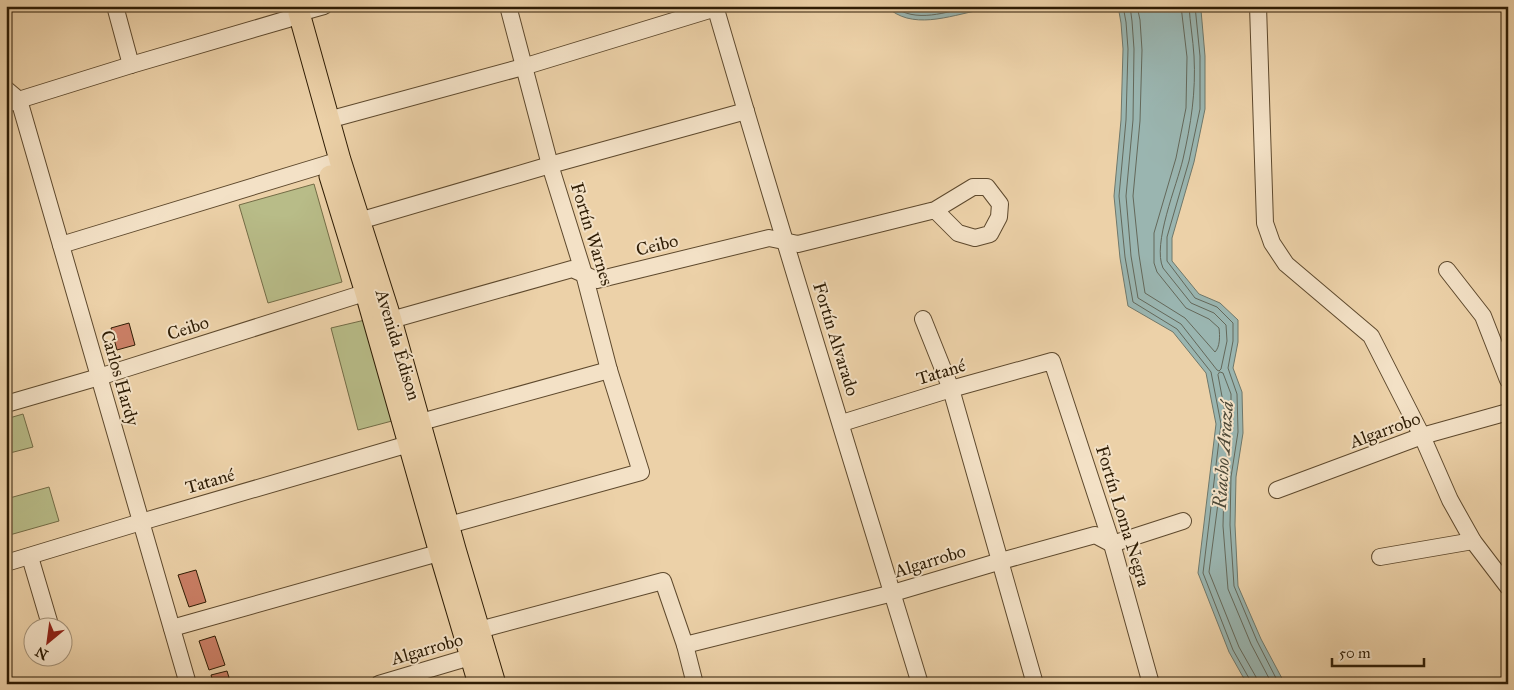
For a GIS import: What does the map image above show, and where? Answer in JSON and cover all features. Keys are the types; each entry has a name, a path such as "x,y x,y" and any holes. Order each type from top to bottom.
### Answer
{"main road":[{"name":"Avenida Édison","path":"295,13 328,120 333,163 359,221 373,290 391,320 447,551 478,655 495,684"},
{"name":"Avenida Édison","path":"295,13 333,163 418,435 449,525 447,551 479,630 479,684"}],"street":[{"path":"115,6 132,65"},
{"path":"6,89 12,102 295,13 324,6"},
{"name":"Fortín Warnes","path":"449,525 641,472 609,370 584,274 550,165 508,6"},
{"path":"1258,6 1264,223 1272,243 1286,264 1371,336 1422,436 1450,500 1473,541 1508,587"},
{"path":"328,120 523,67 716,7"},
{"name":"Fortín Alvarado","path":"716,7 785,242 920,684"},
{"name":"Carlos Hardy","path":"12,102 61,245 188,684"},
{"path":"359,221 550,165 746,111"},
{"path":"61,245 333,163"},
{"name":"Ceibo","path":"391,320 572,269 597,280 770,238 798,244 935,210"},
{"path":"1447,270 1483,316 1508,380"},
{"name":"Ceibo","path":"6,404 99,377 373,290"},
{"path":"923,319 951,389 1035,684"},
{"name":"Tatané","path":"842,424 951,389 1052,361"},
{"name":"Fortín Loma Negra","path":"1052,361 1112,544 1151,684"},
{"name":"Tatané","path":"6,563 418,435 609,370"},
{"name":"Algarrobo","path":"1278,490 1422,436 1508,412"},
{"path":"1112,544 1183,521"},
{"name":"Algarrobo","path":"685,645 893,593 1095,535 1112,544"},
{"path":"1380,557 1473,541"},
{"path":"172,628 447,551"},
{"path":"30,557 47,618"},
{"path":"479,630 663,581 685,645 695,684"},
{"name":"Algarrobo","path":"379,684 478,655"}],"green space":[{"path":"314,184 342,282 268,303 239,205"},
{"path":"365,320 392,421 358,430 331,328"},
{"path":"23,414 33,447 6,454 6,419"},
{"path":"49,487 59,521 6,536 6,499"}],"water":[{"path":"886,6 984,6 980,10 943,18 919,20 896,14"},
{"name":"Riacho Arazá","path":"1118,6 1199,6 1201,10 1205,56 1205,109 1194,162 1172,238 1172,261 1199,294 1220,303 1238,320 1238,342 1233,368 1242,392 1243,433 1236,477 1235,525 1238,586 1261,639 1285,684 1247,684 1229,652 1198,573 1216,424 1206,373 1173,332 1128,306 1120,258 1114,196 1121,120 1123,49"}],"building":[{"path":"129,323 135,345 117,350 111,328"},
{"path":"196,570 206,602 189,607 178,575"},
{"path":"215,636 225,665 209,670 199,641"},
{"path":"227,671 231,684 214,684 211,675"}]}
